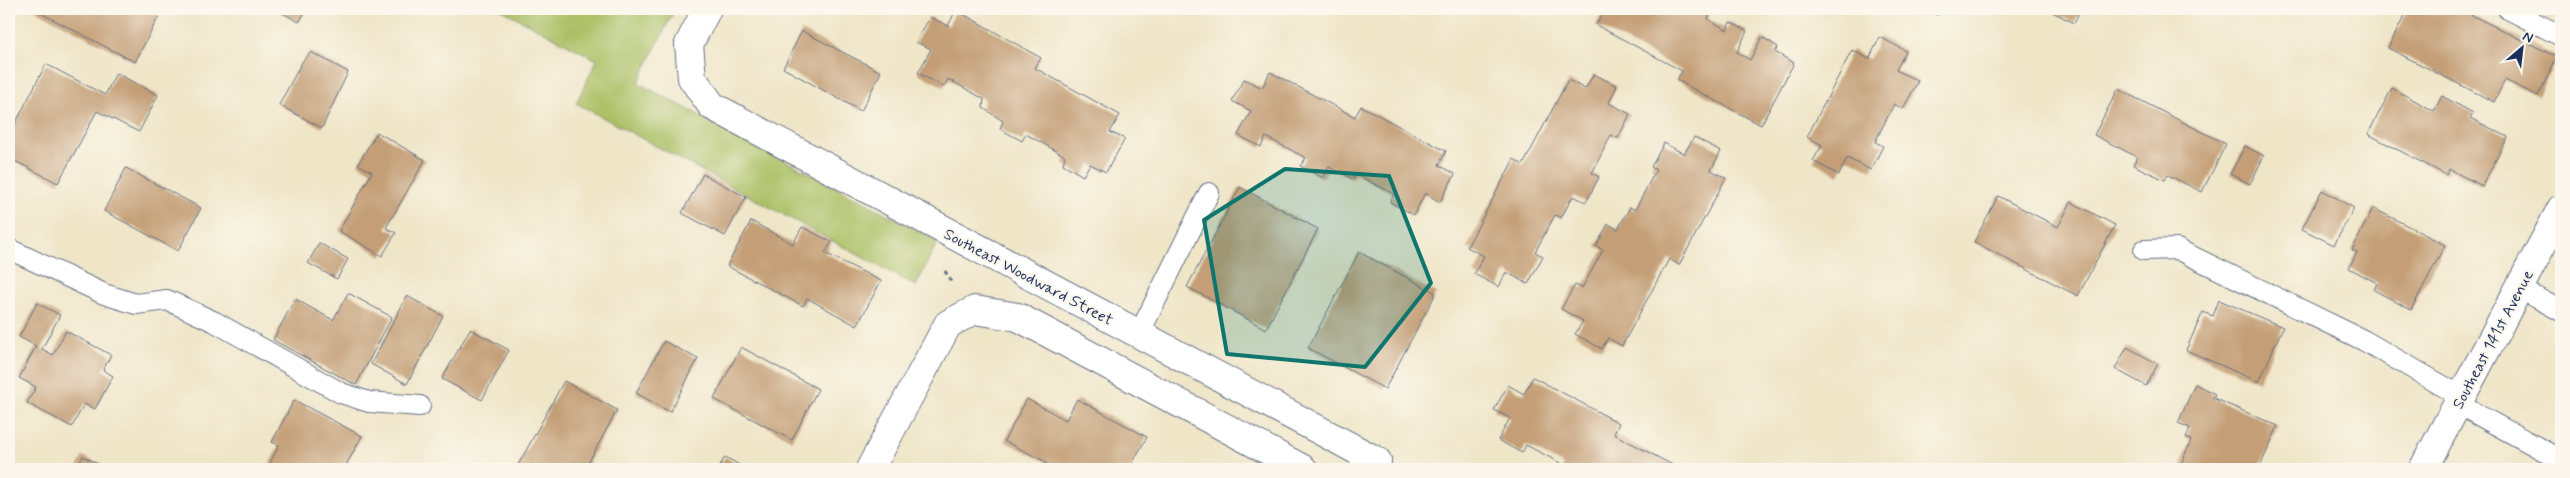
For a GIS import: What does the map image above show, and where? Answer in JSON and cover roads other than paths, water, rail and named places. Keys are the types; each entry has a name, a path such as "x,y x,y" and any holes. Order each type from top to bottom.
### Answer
{"street":[{"name":"Southeast Woodward Street","path":"707,9 689,44 692,78 712,106 1377,461"},
{"name":"Southeast 141st Avenue","path":"2423,469 2561,209"},
{"path":"870,469 948,324 975,310 1018,317 1303,469"}],"lane":[{"path":"2508,9 2561,36"},
{"path":"1138,334 1209,193"},
{"path":"9,249 104,294 136,304 167,300 215,322 341,392 370,402 420,406"},
{"path":"2144,250 2177,249 2363,340 2561,460"},
{"path":"2519,288 2561,311"}]}
